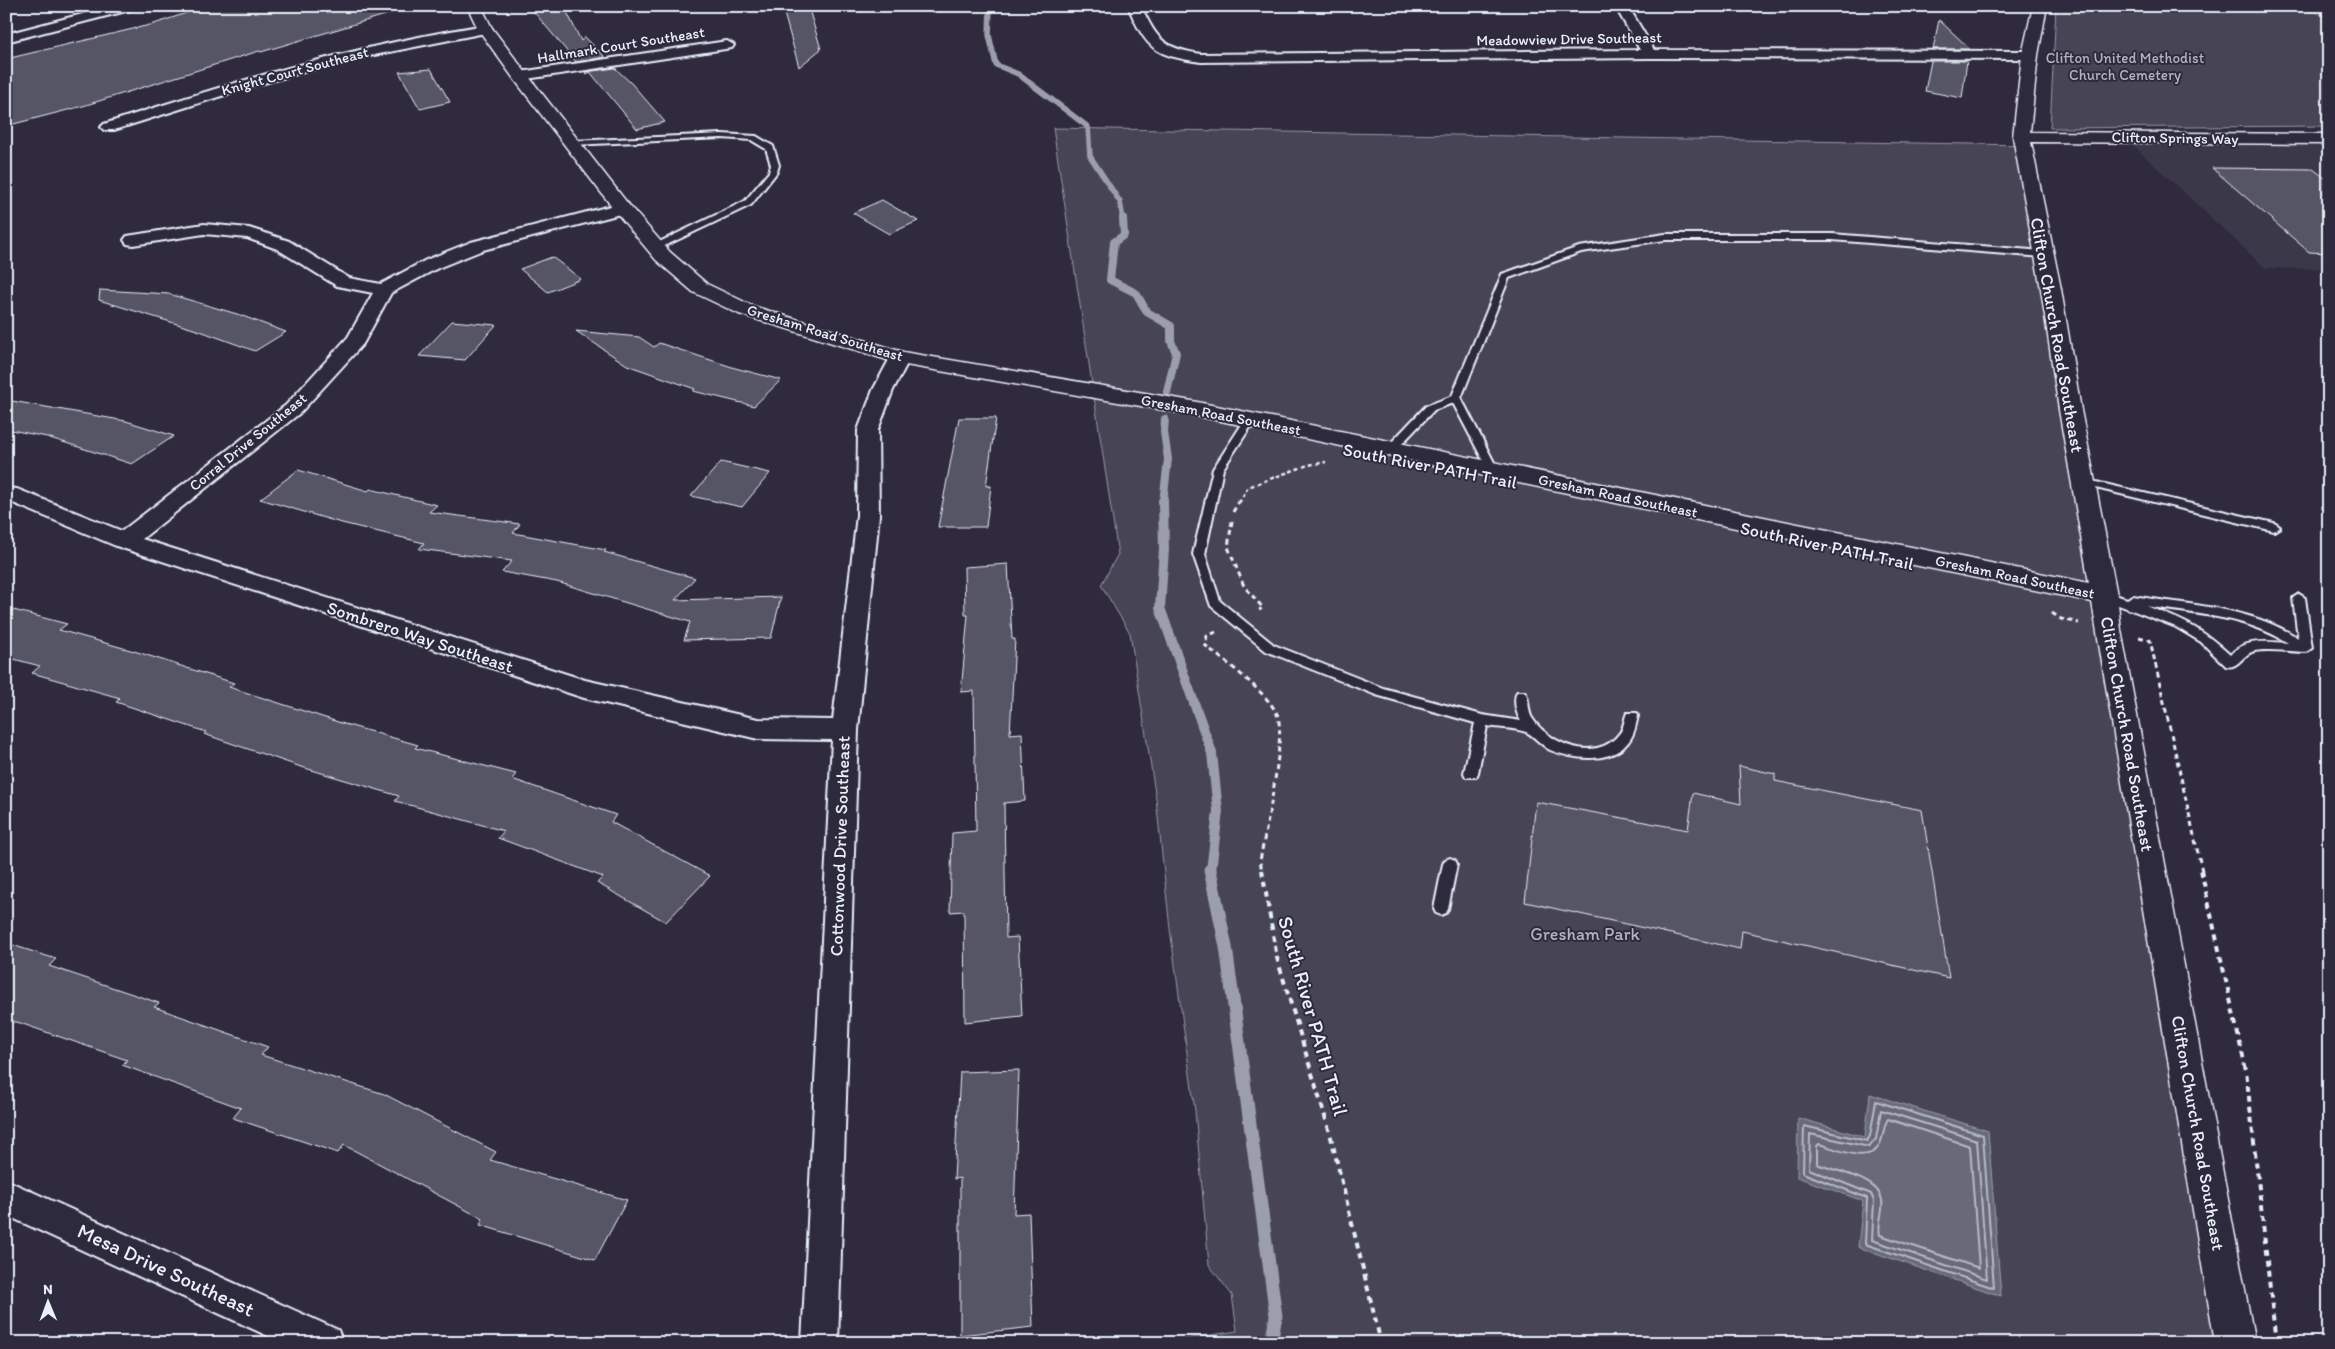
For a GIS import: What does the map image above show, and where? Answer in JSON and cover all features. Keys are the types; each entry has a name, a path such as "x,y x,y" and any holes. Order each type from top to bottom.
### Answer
{"street":[{"path":"6,38 129,6"},
{"name":"Gresham Road Southeast","path":"474,6 485,30 622,208 656,247 700,288 746,310 900,358 1250,420 2104,595"},
{"name":"Meadowview Drive Southeast","path":"1134,6 1153,44 1163,51 1174,55 1201,58 1649,54 2030,55"},
{"path":"1621,6 1649,54"},
{"name":"Clifton Church Road Southeast","path":"2040,6 2030,55 2021,137 2044,254 2104,595 2110,640 2235,1343"},
{"path":"2322,6 2329,9"},
{"name":"Knight Court Southeast","path":"109,128 206,95 347,55 430,37 485,30"},
{"name":"Hallmark Court Southeast","path":"520,76 727,45"},
{"name":"Clifton Springs Way","path":"2021,137 2327,141"},
{"path":"132,240 204,229 249,233 283,244 343,282 384,290 432,264 477,246 622,208"},
{"name":"Corral Drive Southeast","path":"124,541 293,409 356,340 384,290"},
{"name":"Cottonwood Drive Southeast","path":"820,1343 845,730 868,515 868,430 883,390 900,358"},
{"name":"Sombrero Way Southeast","path":"6,494 17,496 124,541 584,688 758,729 845,730"},
{"name":"Mesa Drive Southeast","path":"6,1197 325,1343"}],"lane":[{"path":"572,143 722,136 753,138 770,148 775,165 773,172 748,203 656,247"},
{"path":"1392,449 1430,408 1456,398 1505,276 1579,250 1665,237 1832,237 2044,254"},
{"path":"1456,398 1493,470"},
{"path":"1250,420 1218,468 1199,554 1215,603 1270,648 1380,692 1482,720 1528,727"},
{"path":"2083,482 2274,527"},
{"path":"2104,595 2242,618 2279,631 2306,648"},
{"path":"2104,595 2180,624 2205,639 2230,663 2241,651 2254,646 2306,648"},
{"path":"2299,598 2306,648"},
{"path":"1521,695 1522,716 1528,727 1551,745 1580,753 1595,753 1609,750 1627,736 1632,716"},
{"path":"1471,773 1482,720"},
{"path":"1441,909 1450,864"}],"path":[{"name":"South River PATH Trail","path":"1263,608 1244,586 1228,548 1233,512 1248,487 1308,465 1335,461"},
{"path":"2048,611 2061,619"},
{"name":"South River PATH Trail","path":"1207,636 1205,644 1254,686 1277,714 1280,738 1260,861 1277,958 1330,1133 1381,1343"},
{"path":"2150,640 2246,1070 2276,1343"}],"shaded area":[{"path":"2124,137 2329,142 2329,269 2265,268"}],"green space":[{"name":"Clifton United Methodist Church Cemetery","path":"2056,6 2298,6 2329,17 2329,126 2050,128"},
{"name":"Gresham Park","path":"1053,128 2028,145 2230,1343 1160,1343 1237,1331 1232,1295 1209,1265 1195,1111 1170,929 1156,799 1130,633 1101,585 1118,554"}],"water":[{"path":"1870,1094 1988,1131 2001,1296 1858,1247 1863,1201 1797,1177 1798,1118 1865,1137"}],"building":[{"path":"207,6 391,6 392,13 261,52 259,51 83,106 6,126 6,59 154,24"},
{"path":"529,6 564,6 581,41 585,37 605,57 576,62"},
{"path":"782,6 808,6 821,49 799,67"},
{"path":"1939,20 1969,48 1969,49 1933,49"},
{"path":"1931,61 1967,61 1962,98 1925,91"},
{"path":"615,68 632,84 665,122 637,129 590,72 587,74 585,72"},
{"path":"431,69 450,102 420,109 399,72"},
{"path":"2212,168 2313,169 2329,181 2329,253 2309,252"},
{"path":"882,200 918,221 889,234 853,213"},
{"path":"552,257 581,279 548,292 520,269"},
{"path":"100,290 169,294 237,314 286,332 255,351 200,331 99,300"},
{"path":"452,321 496,325 465,360 419,356"},
{"path":"576,331 639,337 654,347 659,343 735,368 781,380 754,406 693,391 695,389 627,365"},
{"path":"6,400 126,421 174,436 132,464 47,437 6,429"},
{"path":"959,418 996,418 986,486 991,486 986,527 938,527"},
{"path":"721,462 770,473 742,507 691,496"},
{"path":"298,470 368,491 370,489 437,505 429,512 520,524 513,533 606,550 604,552 695,578 675,600 781,597 771,638 684,640 690,622 557,582 502,572 512,561 419,549 424,543 338,522 260,499"},
{"path":"1008,564 1012,639 1015,639 1010,734 1022,733 1025,801 1004,803 1006,938 1018,937 1022,1016 965,1022 964,911 950,912 952,833 976,831 974,691 961,692 968,615 965,615 964,567"},
{"path":"6,608 67,624 59,630 134,651 234,683 229,687 341,723 418,745 415,748 516,774 512,779 616,815 611,822 710,876 666,922 597,883 603,877 498,838 504,831 395,801 399,796 298,766 204,734 206,732 116,702 120,698 32,673 40,666 6,657"},
{"path":"1739,766 1775,774 1775,781 1922,810 1949,978 1742,931 1740,949 1525,902 1536,802 1688,830 1693,793 1741,804"},
{"path":"6,943 56,959 49,966 159,1003 154,1007 268,1047 261,1055 384,1094 496,1152 490,1160 627,1200 595,1260 480,1225 483,1219 344,1145 338,1153 233,1118 241,1108 122,1065 127,1060 17,1022 6,1022"},
{"path":"1019,1070 1014,1214 1029,1213 1033,1327 960,1335 960,1178 954,1179 960,1072"}],"waterway":[{"path":"990,6 989,35 996,65 1018,74 1088,127 1090,156 1120,202 1123,219"},
{"path":"1123,218 1124,235 1114,242 1110,280 1136,293 1147,312 1171,326 1171,341 1176,353 1167,392"},
{"path":"1163,503 1168,459 1164,432 1165,419"},
{"path":"1163,503 1164,549 1160,608 1212,753 1218,811 1211,871"},
{"path":"1210,870 1226,947 1276,1316 1271,1343"}]}
